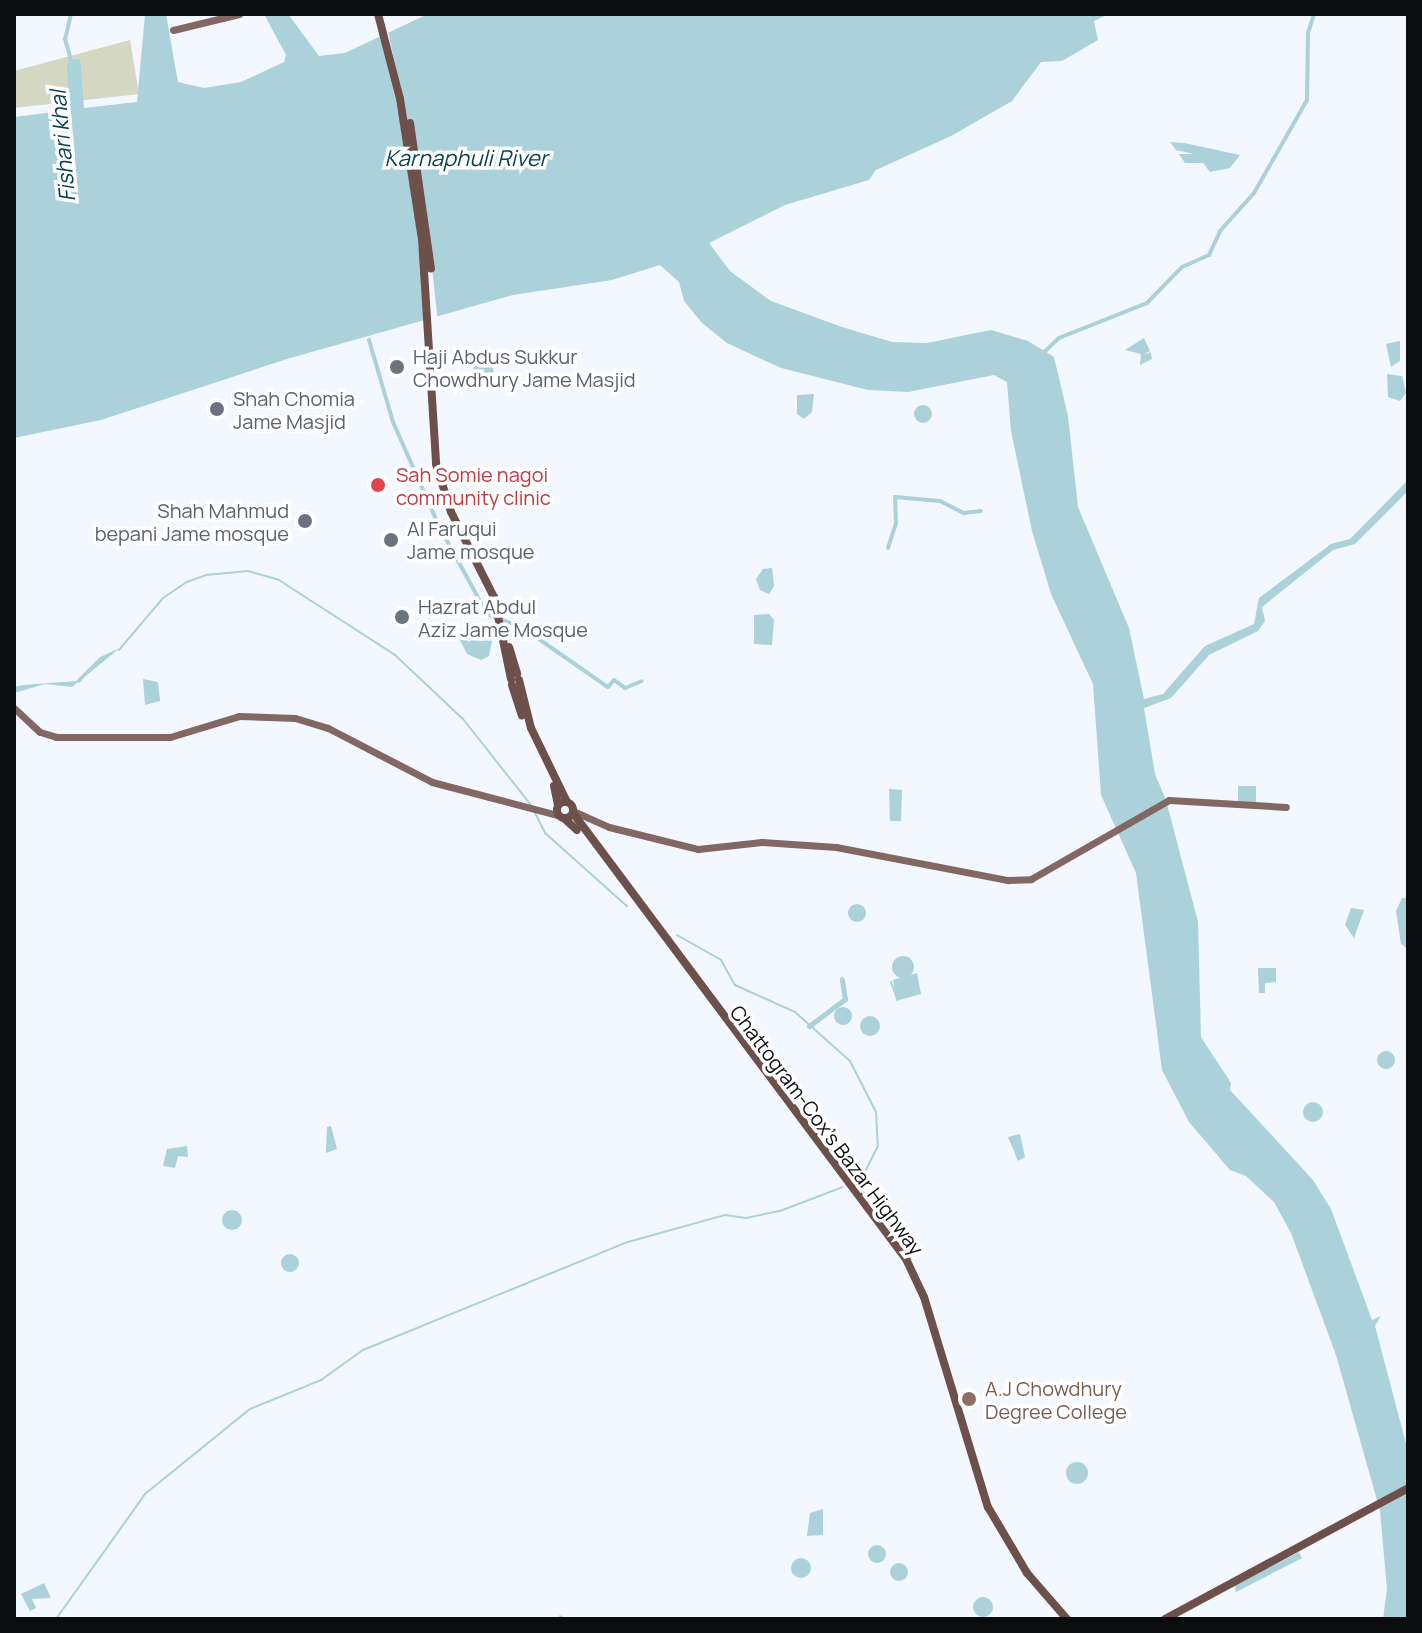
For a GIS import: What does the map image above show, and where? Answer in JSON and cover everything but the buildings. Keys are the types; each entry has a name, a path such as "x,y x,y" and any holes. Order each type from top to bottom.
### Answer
{"highway":[{"path":"380,14 418,162 442,475 454,510 488,570 515,680 564,810"},
{"name":"Chattogram-Cox's Bazar Highway","path":"564,810 902,1261 920,1300 985,1508 1023,1574 1064,1619"},
{"path":"1165,1619 1408,1488"}],"main road":[{"path":"173,30 239,14"},
{"path":"15,709 40,732 56,737 170,737 239,716 295,718 328,728 435,783 542,810 564,810 609,827 698,849 762,842 836,847 1008,880 1031,879 1169,800 1286,807"}],"green space":[{"path":"130,40 139,94 14,108 14,71"}],"water":[{"name":"Karnaphuli River","path":"145,14 166,14 178,82 204,88 241,82 284,62 286,55 264,14 288,14 319,56 345,53 428,14 1109,14 1094,21 1098,40 1062,61 1041,62 1012,101 951,136 876,170 869,180 785,205 709,243 730,271 771,301 842,327 892,342 927,343 991,330 1028,341 1054,357 1068,416 1078,507 1129,628 1144,699 1163,694 1205,646 1254,624 1259,598 1331,544 1350,539 1408,480 1408,491 1355,544 1333,550 1262,607 1265,621 1258,631 1209,655 1171,698 1144,708 1155,774 1166,800 1198,922 1201,1037 1231,1083 1230,1090 1313,1180 1331,1209 1372,1320 1381,1316 1375,1326 1408,1451 1408,1619 1383,1619 1387,1589 1380,1511 1336,1355 1291,1233 1274,1202 1246,1176 1230,1170 1189,1122 1162,1070 1136,873 1101,795 1093,684 1051,594 1032,531 1011,431 1007,382 994,375 908,392 868,390 781,368 727,343 702,323 684,301 679,282 660,265 612,280 513,295 287,359 101,420 14,438 14,117 69,110 67,64 75,59 80,59 84,108 137,102"},
{"path":"1170,142 1240,155 1230,168 1210,172 1203,163 1185,163 1179,154 1194,154 1176,150"},
{"path":"1144,338 1150,351 1143,355 1151,352 1152,359 1140,365 1141,354 1125,350"},
{"path":"1400,341 1400,361 1391,367 1386,344"},
{"path":"481,352 498,352 497,362 492,361 495,380 475,381 473,362 485,359 479,356"},
{"path":"1387,374 1402,376 1406,393 1400,401 1388,397"},
{"path":"814,394 812,412 804,419 797,414 797,395"},
{"path":"919,405 927,405 932,414 930,421 919,423 914,418 914,410"},
{"path":"772,568 774,586 769,594 760,590 756,579 763,569"},
{"path":"769,614 774,620 772,645 754,644 754,615"},
{"path":"487,633 493,635 489,656 481,660 467,654 459,638 465,636 468,642"},
{"path":"120,648 72,687 45,684 14,693 14,687 23,685 76,681 100,657"},
{"path":"143,679 158,682 160,701 145,705"},
{"path":"1238,786 1256,786 1256,805 1238,804"},
{"path":"889,789 902,790 901,821 890,821"},
{"path":"1402,898 1408,898 1408,949 1401,944 1396,911"},
{"path":"857,904 866,913 857,922 848,913"},
{"path":"1351,908 1364,910 1354,938 1345,925"},
{"path":"903,956 911,959 914,967 911,975 903,978 895,975 892,967 895,959"},
{"path":"1258,968 1276,968 1276,982 1265,983 1265,993 1259,993"},
{"path":"917,973 921,994 896,1001 893,980"},
{"path":"843,1007 852,1016 843,1025 834,1016"},
{"path":"870,1016 877,1019 880,1026 877,1033 870,1036 863,1033 860,1026 863,1019"},
{"path":"1382,1051 1390,1051 1395,1060 1393,1067 1382,1069 1377,1064 1377,1056"},
{"path":"1313,1102 1320,1105 1323,1112 1320,1119 1313,1122 1306,1119 1303,1112 1306,1105"},
{"path":"331,1126 337,1149 326,1153 327,1127"},
{"path":"1020,1134 1025,1157 1018,1161 1008,1137"},
{"path":"187,1146 188,1157 178,1156 175,1168 163,1166 167,1149"},
{"path":"228,1210 236,1210 242,1220 236,1230 228,1230 222,1224 222,1216"},
{"path":"290,1254 299,1263 290,1272 281,1263"},
{"path":"1073,1462 1081,1462 1088,1473 1081,1484 1073,1484 1066,1477 1066,1469"},
{"path":"823,1509 823,1535 807,1536 810,1513"},
{"path":"877,1545 886,1554 877,1563 868,1554"},
{"path":"1299,1552 1302,1558 1236,1592 1235,1585"},
{"path":"801,1558 808,1561 811,1568 808,1575 801,1578 794,1575 791,1568 794,1561"},
{"path":"899,1563 908,1572 899,1581 890,1572"},
{"path":"44,1583 51,1598 32,1599 36,1608 30,1611 21,1594"},
{"path":"983,1597 990,1600 993,1607 990,1614 983,1617 976,1614 973,1607 976,1600"}],"pier":[{"path":"388,31 426,211 438,323 429,326 411,164 380,34"}],"waterway":[{"name":"Fishari khal","path":"71,14 65,39 72,64"},
{"path":"1042,354 1059,338 1147,303 1182,267 1209,255 1220,231 1254,193 1307,100 1308,33 1314,14"},
{"path":"369,340 393,422 440,528 487,614 523,628 608,687 614,680 625,688 642,681"},
{"path":"888,548 896,524 895,497 940,501 964,513 981,511"},
{"path":"119,650 163,598 187,582 206,575 248,571 279,580 395,655 463,719 531,805"},
{"path":"79,682 90,669"},
{"path":"534,811 545,833 627,906"},
{"path":"677,935 721,960 735,985 795,1012 850,1061 876,1112 878,1146 864,1173 852,1180"},
{"path":"809,1026 845,999 842,979"},
{"path":"891,982 896,996"},
{"path":"56,1619 145,1494 250,1409 321,1380 363,1350 628,1242 725,1215 746,1218 780,1211 843,1187"},
{"path":"560,1616 564,1619"}],"place":[{"name":"Haji Abdus Sukkur Chowdhury Jame Masjid","path":"397,367"},
{"name":"Shah Chomia Jame Masjid","path":"217,409"},
{"name":"Sah Somie nagoi community clinic","path":"378,485"},
{"name":"Shah Mahmud bepani Jame mosque","path":"305,521"},
{"name":"Al Faruqui Jame mosque","path":"391,540"},
{"name":"Hazrat Abdul Aziz Jame Mosque","path":"402,617"},
{"name":"A.J Chowdhury Degree College","path":"969,1399"}]}
